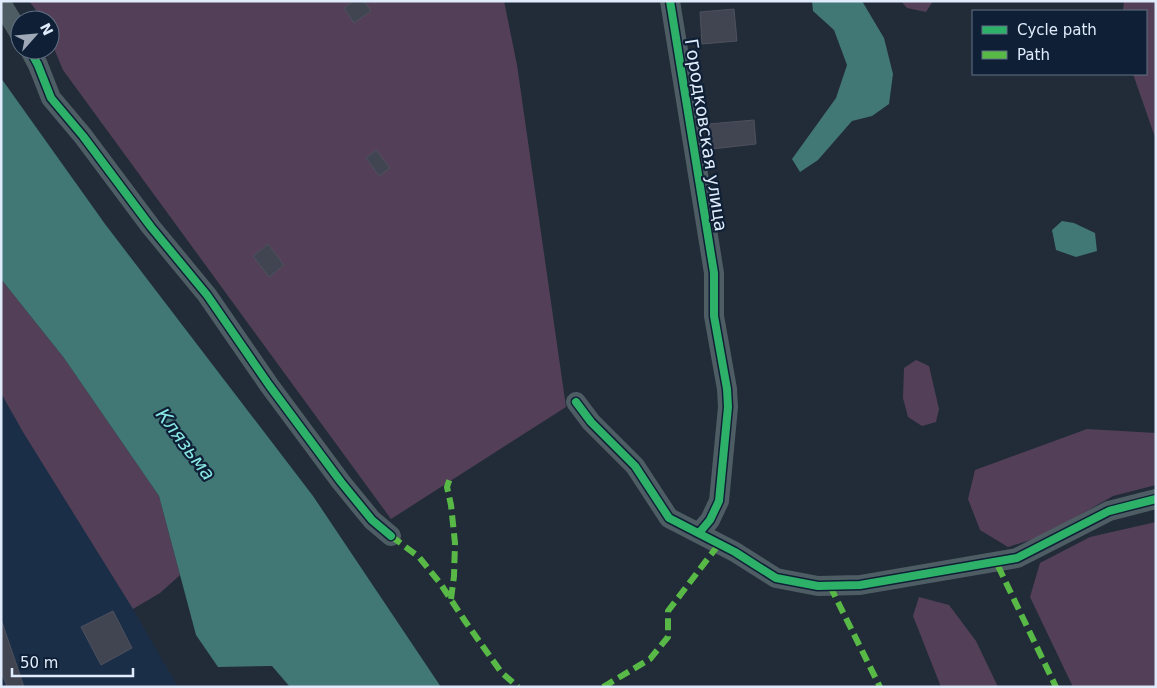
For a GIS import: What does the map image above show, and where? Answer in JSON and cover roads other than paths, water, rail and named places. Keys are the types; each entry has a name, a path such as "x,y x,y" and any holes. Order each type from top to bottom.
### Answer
{"street":[{"name":"Городковская улица","path":"670,1 714,273 714,316 727,389 728,407 719,502 710,520 699,534"},
{"path":"1,3 10,18"},
{"path":"35,60 51,98 83,136 151,227 207,295 269,385 341,482 372,520 391,536"},
{"path":"576,402 591,422 635,466 669,518 735,552 776,578 818,586 860,585 1017,558 1109,511 1156,499"}],"water":[{"path":"812,1 862,1 884,38 893,74 889,104 872,116 852,121 818,160 800,172 792,159 836,98 847,65 834,30 813,11"},
{"name":"Клязьма","path":"1,78 105,224 313,496 441,687 290,687 272,666 218,667 196,635 159,496 64,358 1,279"},
{"path":"1062,221 1074,223 1095,233 1097,251 1076,257 1056,250 1052,230"}]}
